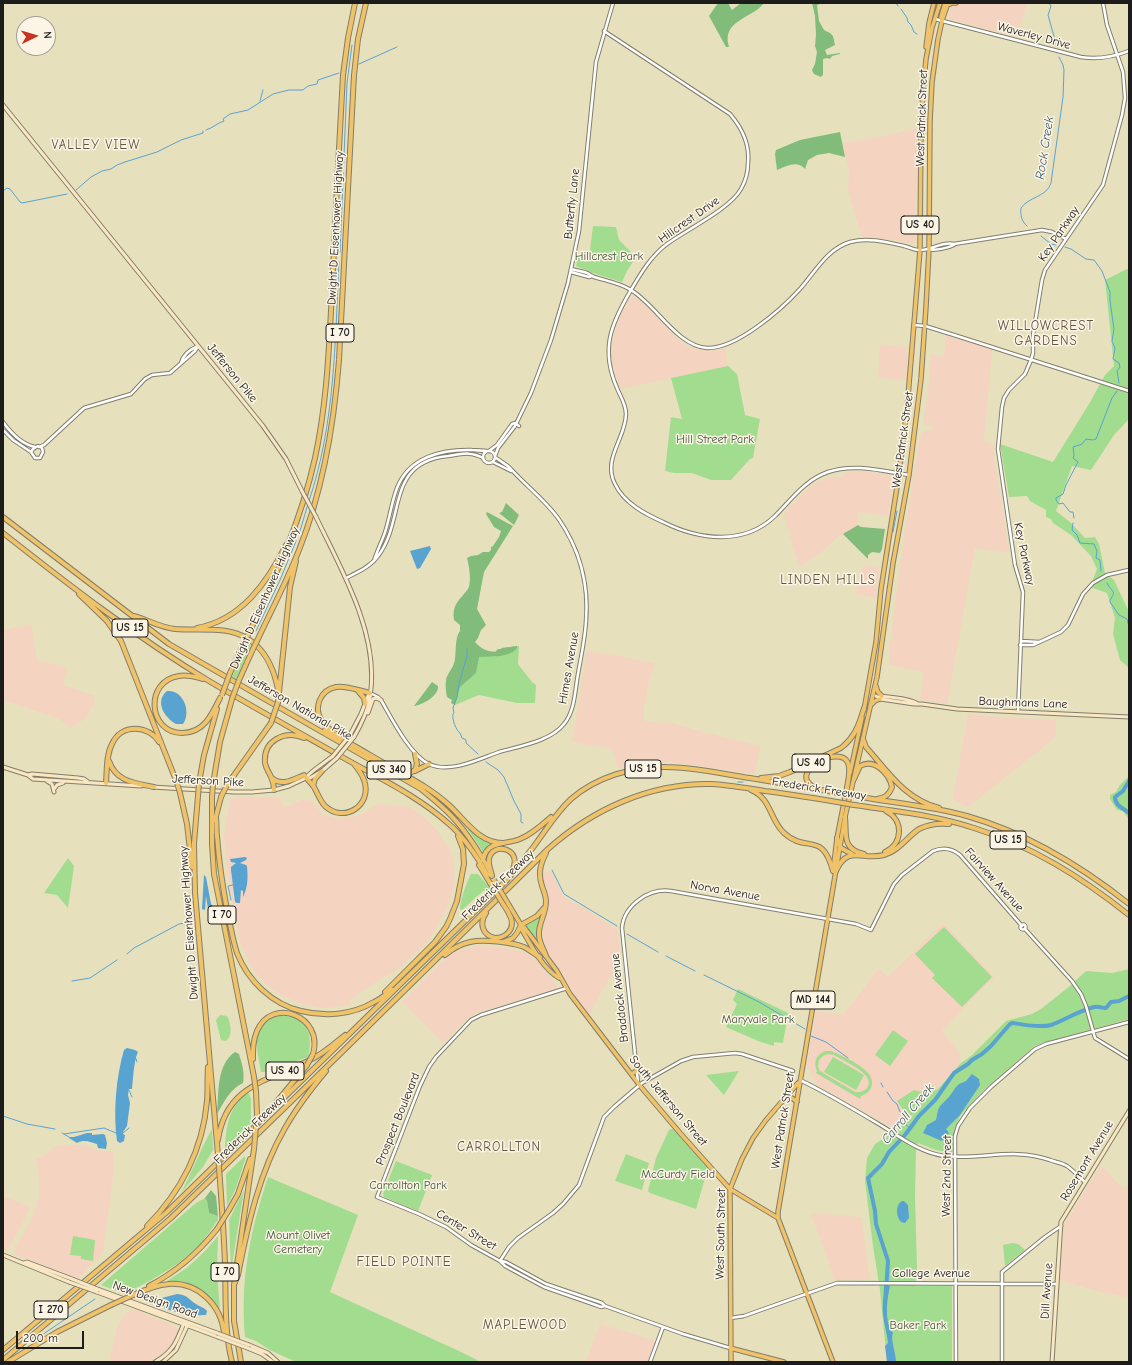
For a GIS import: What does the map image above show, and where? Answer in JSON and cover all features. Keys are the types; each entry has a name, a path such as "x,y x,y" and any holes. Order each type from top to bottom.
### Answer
{"highway":[{"name":"Dwight D Eisenhower Highway","path":"208,1050 195,893 194,843 199,783 208,739 221,696 230,673 282,562 303,503 315,458 325,395 343,74 355,3"},
{"name":"Dwight D Eisenhower Highway","path":"254,1149 257,1115 256,1091 217,890 211,826 213,784 220,742 232,699 253,648 299,551 311,516 323,472 335,402 339,360 354,75 358,39 366,3"},
{"name":"Jefferson National Pike","path":"3,517 169,644 421,789 440,804 456,820 483,859"},
{"path":"192,629 212,625 225,619 250,599 269,575 282,554 295,527"},
{"name":"Jefferson National Pike","path":"3,533 54,573 162,651 208,680 418,800 445,821 462,837 483,867"},
{"path":"213,856 214,820 216,818 221,797 227,785 271,723 278,702 290,587 299,551"},
{"path":"54,573 107,621 117,633 128,656 180,793 187,824 195,893"},
{"path":"133,615 163,627 176,629 218,630 231,632 244,637 264,654 271,665 276,679 279,696"},
{"path":"208,680 183,675 173,677 165,682 159,689 155,698 155,712 159,720 174,732 193,732 206,722 221,696"},
{"path":"343,739 327,727 320,718 318,708 320,698 329,689 337,687 370,693"},
{"path":"358,690 364,698 365,704"},
{"name":"US 40","path":"733,775 761,778 779,776 838,750 848,743 856,733 864,708"},
{"name":"US 15","path":"290,714 343,739 428,789 450,805 479,835 490,841 503,843 521,838 532,832 562,808"},
{"path":"106,783 108,757 111,745 116,737 123,732 137,728 147,731 155,736 166,755"},
{"path":"274,790 272,778 266,766 265,755 269,746 275,739 284,735 296,735 321,745"},
{"path":"863,739 866,747 907,793 923,803 966,816"},
{"path":"413,772 417,767 415,754"},
{"path":"822,790 811,786 807,782 806,776 808,770 816,764 837,756 844,758 848,763 847,788"},
{"path":"108,757 114,771 122,779 154,787"},
{"path":"272,778 278,783 283,783 304,775 313,786 321,802 329,809 340,813 354,810 362,803 364,798 366,786 363,777 352,762"},
{"path":"854,779 860,766 868,763 876,765 888,777 892,786 888,795 879,799 869,799"},
{"path":"388,766 407,772 413,772 429,764"},
{"name":"Frederick Freeway","path":"129,1245 167,1212 250,1132 507,880 524,860 548,824 562,808 578,794 599,781 615,775 631,770 650,767 666,767 733,775 966,816 1029,839 1074,865 1112,890 1129,904"},
{"path":"313,786 315,779 322,771"},
{"name":"Frederick Freeway","path":"3,1360 171,1218 548,850 560,839 604,809 646,793 683,786 712,784 747,788 933,818 972,827 1027,848 1057,864 1093,887 1129,915"},
{"path":"747,788 766,800 776,823 787,835 798,841 818,846 824,850 829,858 834,873"},
{"path":"450,805 474,844"},
{"name":"US 40","path":"845,817 845,838 852,849 861,854 879,854 887,851 895,845 898,839 899,830 897,822 888,812 870,807"},
{"path":"216,818 225,896 235,945 239,958 246,970 266,993 289,1007 312,1013 325,1014 344,1013 369,1005 398,987"},
{"name":"US 15","path":"445,821 475,858 490,884 505,902 511,918 512,926 506,935 496,938 487,934 482,926 484,915 492,904"},
{"path":"837,838 844,851 865,857 883,855 892,852 918,830 932,824 950,824 972,827"},
{"path":"344,1013 369,1003 382,994 435,942 444,930 454,910 464,868 463,853 458,836"},
{"path":"483,867 484,853 490,847 503,843"},
{"path":"492,876 489,860 491,855 497,850 505,849 512,854 515,862 507,880"},
{"path":"546,956 538,934 546,905 545,895 540,880 540,872 542,861 548,850"},
{"path":"834,873 843,859 854,855"},
{"path":"501,942 513,938 521,925 541,913 546,905"},
{"path":"430,966 452,949 475,941 501,942 524,947 540,957"},
{"name":"US 40","path":"218,1155 218,1139 223,1119 229,1107 238,1097 254,1085 311,1060 323,1053 380,1004"},
{"path":"250,1132 307,1065 313,1054 314,1038 308,1024 295,1015 286,1013 268,1018 258,1029 254,1041 252,1065"},
{"path":"129,1245 152,1222 168,1202 182,1181 194,1156 201,1135 205,1113 208,1050"},
{"name":"I 70","path":"208,1050 225,1251 225,1315 231,1362"},
{"name":"US 40","path":"234,1284 238,1275 257,1193 279,1140 290,1119 304,1099 343,1051"},
{"path":"8,1362 57,1332 159,1281 179,1267 204,1244 217,1229 240,1190 254,1149"},
{"name":"I 70","path":"241,1362 234,1321 234,1284 254,1149"},
{"name":"I 270","path":"3,1350 129,1245"},
{"path":"133,1294 155,1286 168,1284 180,1284 198,1291 214,1305 220,1317 224,1328 231,1362"}],"main road":[{"path":"926,59 928,31 934,3"},
{"name":"West Patrick Street","path":"833,1362 778,1218 827,919 834,873 837,838 867,694 876,642 881,589 900,474 920,250 921,126 926,59 940,3"},
{"path":"947,4 956,3"},
{"name":"West Patrick Street","path":"834,873 845,817 870,707 874,696 893,563 909,475 921,379 925,326 929,249 930,121 935,56 942,21 941,17 947,4"},
{"name":"Jefferson Pike","path":"3,105 263,426 280,450 316,517 359,611 367,639 371,667 371,696 364,717 354,737 337,758 322,771 310,778 306,778 289,786 274,790 252,792 88,782"},
{"path":"870,707 881,698 875,683"},
{"name":"Jefferson Pike","path":"306,778 308,774 333,756 350,735 370,693"},
{"name":"Baughmans Lane","path":"867,694 914,704 958,710 1129,717"},
{"path":"364,717 367,715 373,699 376,698 381,700"},
{"path":"3,767 28,775 33,779 84,783 88,782"},
{"path":"28,775 32,774 78,778 84,779 88,782"},
{"path":"45,780 52,784 54,791 57,785 67,782"},
{"name":"Jefferson National Pike","path":"483,859 492,876"},
{"name":"South Jefferson Street","path":"483,867 487,874 492,876 505,902 557,971 560,979"},
{"name":"South Jefferson Street","path":"521,925 521,928 553,974 560,979 631,1074 680,1132 730,1189 778,1218"},
{"path":"631,1074 637,1069"},
{"name":"West South Street","path":"730,1362 730,1189 742,1159 753,1138 766,1120 796,1087 800,1080"},
{"path":"783,1100 791,1098 796,1102"},
{"name":"Rosemont Avenue","path":"1061,1222 1129,1111"},
{"name":"Dill Avenue","path":"1052,1362 1061,1222"},
{"name":"New Design Road","path":"3,1255 24,1263 28,1262 99,1291 268,1353 278,1362"},
{"path":"155,1362 165,1356 174,1347 186,1323"},
{"path":"163,1362 176,1350 186,1323"},
{"name":"New Design Road","path":"250,1347 272,1362"},
{"path":"730,1348 784,1362"}],"street":[{"name":"Butterfly Lane","path":"495,456 498,448 515,424 531,393 551,340 571,271 579,230 596,62 613,3"},
{"name":"Key Parkway","path":"1018,712 1023,592 1015,565 998,450 1002,407 1004,398 1009,390 1025,374 1031,360 1033,353 1033,335 1045,270 1100,190 1106,174 1122,115 1125,98 1123,72 1107,25 1103,3"},
{"name":"Waverley Drive","path":"935,19 1081,57 1102,58 1129,51"},
{"name":"Hillcrest Drive","path":"604,31 730,114 744,134 749,149 748,169 739,192 723,208 666,245 648,262 614,320 609,345 611,375 623,402 626,413 624,424 612,456 612,475 616,486 630,502 654,518 678,529 704,535 730,537 748,533 763,526 776,516 803,486 829,472 843,468 857,467 909,475"},
{"path":"571,271 589,274 631,290 644,300 681,337 697,346 714,348 733,342 762,323 799,290 820,264 840,247 850,242 869,240 920,250 1042,230 1052,232 1066,239"},
{"path":"914,325 925,326 954,334 1129,391"},
{"path":"32,452 33,449 44,445 84,408 131,394 149,377 170,373 195,352 198,346"},
{"path":"3,422 9,430 28,445 38,447 43,450"},
{"name":"Butterfly Lane","path":"488,451 497,445 512,424 515,424"},
{"path":"3,430 13,440 32,452 33,457 38,458 42,455 44,445"},
{"path":"345,578 366,567 374,561 378,556 388,538 400,494 406,479 415,469 434,458 472,453 483,458 488,463 493,462 495,456 492,451 472,450 437,453 426,457 410,468 397,488 386,529 374,561"},
{"path":"483,458 484,453 488,451"},
{"path":"445,456 452,452"},
{"name":"Himes Avenue","path":"370,693 381,700 415,754 429,764 444,768 452,767 544,738 556,732 564,724 570,713 586,622 585,589 581,565 572,543 558,518 536,493 495,456"},
{"name":"Himes Avenue","path":"493,462 512,471"},
{"path":"1020,645 1034,645 1061,632 1068,625 1084,594 1093,583 1107,575 1129,570"},
{"path":"1021,641 1042,642"},
{"name":"Fairview Avenue","path":"872,930 889,892 897,880 930,853 938,849 945,848 954,850 1022,926 1025,926 1025,929 1078,990 1086,1006 1093,1032"},
{"name":"Norva Avenue","path":"628,912 635,903 646,895 658,890 667,890 856,924 872,930"},
{"name":"Braddock Avenue","path":"628,912 623,921 622,928 639,1084"},
{"name":"Prospect Boulevard","path":"377,1197 420,1086 429,1067 436,1057 472,1020 567,988"},
{"name":"West 2nd Street","path":"956,1362 955,1136 960,1123 975,1103 991,1087 1035,1049 1046,1044 1129,1022"},
{"path":"1093,1032 1095,1038 1129,1059"},
{"path":"500,1261 509,1247 518,1238 553,1213 573,1193 581,1182 606,1114 639,1084 686,1059 735,1053 793,1071"},
{"path":"800,1080 904,1140 926,1151 944,1156 980,1156 1024,1153 1066,1165 1085,1182"},
{"name":"Center Street","path":"377,1197 420,1214 446,1227 500,1261 505,1266 544,1287 601,1307 605,1306 683,1334 730,1348"},
{"path":"1002,1362 1002,1272 1045,1236 1061,1226"},
{"name":"College Avenue","path":"730,1318 744,1316 837,1284 1057,1284"},
{"path":"650,1362 662,1327"}],"shaded area":[{"path":"953,3 1027,3 1017,37 949,19 948,16"},
{"path":"917,129 918,134 915,242 912,244 888,239 862,237 848,191 849,171 842,143"},
{"path":"632,296 646,306 682,343 692,348 710,351 725,349 728,366 621,389 613,366 612,349 619,318"},
{"path":"946,336 982,346 992,351 983,441 994,445 994,456 1009,553 975,548 947,704 920,700 924,672 889,665 890,645 904,535 921,433 936,428 923,424 929,383 931,355 944,356"},
{"path":"880,345 908,347 906,380 878,378"},
{"path":"858,471 879,473 895,477 888,516 858,512 858,525 838,537 821,552 799,567 784,515 811,486 834,476 841,477 849,472"},
{"path":"864,566 879,568 875,598 856,594 860,573"},
{"path":"31,624 37,660 68,668 63,685 95,696 93,705 86,718 71,728 59,719 3,700 3,630"},
{"path":"587,650 655,663 648,684 643,715 645,721 673,723 761,746 754,774 671,762 647,763 618,768 612,749 572,742"},
{"path":"968,715 1056,720 1055,738 968,807 953,799"},
{"path":"235,797 280,797 283,806 290,806 301,800 312,801 323,815 337,819 358,816 378,804 410,807 426,819 436,829 450,850 454,865 454,884 449,903 436,929 424,946 394,972 380,979 350,1000 350,1005 320,1008 294,1001 268,986 254,971 247,959 240,940 229,883 224,838 230,800"},
{"path":"551,871 563,896 618,929 620,959 589,1015 551,959 543,938 543,928 549,907 542,873"},
{"path":"943,923 994,977 942,1031 960,1053 960,1064 947,1077 926,1103 897,1130 816,1084 807,1065 816,1011 843,1015 879,969 888,977"},
{"path":"475,946 502,947 521,951 534,958 558,986 557,989 478,1012 464,1022 443,1043 402,1002 432,971 453,953"},
{"path":"65,1145 85,1145 100,1151 112,1151 113,1153 114,1169 103,1253 78,1279 14,1254 17,1245 34,1215 39,1195 39,1176 36,1160 54,1147"},
{"path":"1101,1165 1123,1189 1129,1184 1129,1298 1100,1292 1060,1280 1065,1224"},
{"path":"3,1196 29,1207 28,1213 7,1251 3,1250"},
{"path":"815,1213 861,1217 870,1280 834,1280 811,1215"},
{"path":"133,1309 179,1328 176,1337 165,1353 150,1362 109,1362 117,1328 126,1313"},
{"path":"600,1324 656,1341 648,1362 586,1362"}],"green space":[{"path":"718,3 728,3 732,10 741,3 764,3 752,13 733,25 729,31 729,47 726,47 709,16"},
{"path":"812,3 823,3 817,5 819,21 824,30 833,36 835,45 825,50 827,55 840,53 832,56 830,59 823,59 823,75 821,77 814,74 812,70 815,64 817,52 815,46 815,16"},
{"path":"840,132 845,157 829,153 817,155 808,160 805,169 802,166 795,164 777,170 776,150 800,140"},
{"name":"Hillcrest Park","path":"593,226 616,227 619,240 636,257 622,282 576,266 578,256 589,258"},
{"path":"1129,268 1129,419 1114,435 1091,470 1072,466 1056,511 1070,522 1085,538 1095,537 1099,544 1105,573 1114,580 1129,612 1129,668 1120,660 1113,634 1115,618 1107,593 1090,587 1097,569 1091,556 1071,535 1053,523 1051,519 1046,517 1046,510 1030,501 1027,496 1009,497 1000,444 1053,462 1105,375 1114,366 1105,280"},
{"name":"Hill Street Park","path":"728,366 737,374 745,415 760,419 753,458 750,459 731,480 711,480 692,473 674,473 665,471 671,417 682,419 671,378"},
{"path":"506,503 519,515 514,525 499,513 502,512"},
{"path":"487,512 513,526 484,572 477,609 486,625 481,630 475,642 484,649 492,652 502,648 517,646 517,648 505,655 479,657 476,673 460,687 455,705 451,703 452,700 447,697 446,678 455,661 456,640 460,631 460,625 454,620 455,606 468,589 470,583 467,558 483,552 489,552 499,537 501,531 494,527 486,514"},
{"path":"858,525 861,527 885,529 880,553 872,552 868,555 868,559 843,534"},
{"path":"247,643 251,645 236,679 232,677"},
{"path":"519,646 518,664 536,685 535,703 517,703 479,695 455,705 460,687 475,650 499,652 502,648"},
{"path":"432,682 438,686 436,693 425,702 414,706"},
{"path":"1129,776 1129,820 1123,811 1117,810 1110,799 1110,795 1116,792 1120,785"},
{"path":"459,816 475,833 494,843 483,852"},
{"path":"68,858 74,866 68,908 57,895 44,893"},
{"path":"471,874 478,874 490,888 488,891 483,891 462,910 460,909 461,901"},
{"path":"544,912 539,942 539,944 525,925"},
{"path":"944,927 992,977 962,1007 932,978 935,975 915,954"},
{"name":"Baker Park","path":"1129,969 1129,1019 1042,1043 1033,1047 983,1091 961,1115 954,1130 952,1153 936,1150 918,1143 916,1146 915,1197 917,1268 915,1286 952,1286 952,1362 887,1362 880,1290 865,1181 867,1158 875,1144 897,1130 926,1103 909,1118 897,1101 914,1090 922,1092 932,1085 937,1090 960,1064 971,1056 1006,1021 1032,1014 1041,1009 1086,971 1112,973"},
{"name":"Maryvale Park","path":"738,989 788,1013 783,1043 774,1042 774,1046 758,1041 726,1027 737,1004 733,1000"},
{"path":"220,1015 227,1016 230,1022 230,1036 226,1041 221,1040 216,1020"},
{"path":"277,1016 294,1018 301,1021 305,1026 310,1039 308,1057 267,1072 261,1072 257,1046 258,1033 265,1022"},
{"path":"893,1030 908,1041 890,1066 875,1055"},
{"path":"825,1051 831,1051 861,1066 870,1076 872,1082 869,1091 861,1096 860,1099 816,1073 815,1062 817,1057","holes":["828,1054 834,1055 858,1068 867,1078 869,1083 867,1088 861,1092 855,1092 820,1071 818,1066 819,1060"]},
{"path":"235,1052 239,1054 242,1065 244,1076 243,1083 231,1092 217,1114 221,1072 224,1064"},
{"path":"833,1057 864,1075 856,1090 824,1072"},
{"path":"739,1071 724,1095 706,1075"},
{"path":"248,1092 251,1098 251,1123 230,1146 225,1148 226,1132 230,1117 237,1104"},
{"path":"212,1129 213,1150 203,1167 181,1193 204,1145"},
{"name":"McCurdy Field","path":"673,1129 708,1168 696,1209 648,1191 656,1158 669,1130"},
{"path":"626,1154 649,1163 642,1190 615,1181"},
{"path":"245,1156 236,1188 227,1206 226,1174"},
{"name":"Carrollton Park","path":"396,1161 432,1175 418,1211 384,1197 383,1194"},
{"name":"Mount Olivet Cemetery","path":"268,1177 358,1215 330,1292 481,1362 296,1362 270,1350 256,1341 245,1337 245,1275 251,1237"},
{"path":"211,1190 216,1196 218,1216 209,1213 205,1198"},
{"path":"244,1190 231,1271 229,1220"},
{"path":"205,1198 209,1213 218,1216 218,1220 191,1253 145,1284 125,1294 101,1285 196,1203"},
{"path":"73,1236 95,1240 93,1261 81,1259 81,1256 70,1255"},
{"path":"218,1236 217,1274 220,1310 209,1297 191,1284 167,1281 188,1267"},
{"path":"1012,1243 1018,1244 1025,1250 1005,1266 1003,1245"}],"water":[{"path":"430,546 431,549 420,568 417,569 410,551"},
{"path":"167,691 173,691 178,694 184,702 187,714 183,724 176,724 168,718 162,709 161,700"},
{"path":"247,858 246,860 240,863 247,866 247,886 243,897 243,891 241,890 240,903 237,903 235,902 231,870 231,867 236,863 231,862 230,859"},
{"path":"204,875 206,877 211,904 213,907 208,909 206,896 205,910 202,909"},
{"path":"127,1048 138,1052 132,1089 129,1089 128,1095 130,1103 127,1126 123,1132 125,1135 124,1141 120,1143 117,1141 115,1119 116,1095 121,1061 124,1050"},
{"path":"972,1074 979,1079 980,1085 960,1115 946,1129 949,1133 942,1141 923,1133 927,1125 936,1120 940,1106 959,1084 966,1081"},
{"path":"92,1133 92,1135 105,1135 107,1143 106,1149 98,1148 97,1144 85,1141 77,1143 69,1138"},
{"path":"902,1201 908,1205 909,1218 905,1223 899,1220 897,1214 898,1205"},
{"path":"884,1286 890,1286 887,1304 887,1317 890,1329 893,1333 892,1339 896,1362 887,1362 885,1346 888,1343 883,1318"},
{"path":"177,1294 186,1296 197,1305 205,1309 207,1311 206,1315 180,1313 156,1304 158,1299"}],"waterway":[{"name":"Rock Creek","path":"1049,3 1051,6 1048,15 1057,47"},
{"path":"901,9 914,32 917,34"},
{"path":"340,253 347,83 352,45"},
{"path":"359,64 397,47"},
{"name":"Rock Creek","path":"1027,226 1022,218 1021,208 1028,201 1046,191 1051,183 1063,97 1064,70 1059,57"},
{"path":"206,130 224,121 223,119 230,114 248,110 273,94 289,90 303,90 308,86 317,84 318,80 339,73"},
{"path":"260,101 263,90"},
{"path":"76,190 91,177 102,171 157,152 181,140 203,133 203,131"},
{"path":"3,191 7,188 10,189 22,203 67,194"},
{"name":"Rock Creek","path":"1041,236 1051,244 1056,245"},
{"name":"Rock Creek","path":"1065,247 1071,249 1086,259 1094,260 1102,271 1110,292 1114,329 1112,341 1115,348 1113,359 1119,363 1120,367 1117,371 1119,383"},
{"path":"309,501 318,472 329,413 335,352 339,262"},
{"name":"Rock Creek","path":"1074,518 1073,512 1070,512 1063,503 1059,504 1056,500 1056,498 1063,494 1078,462 1073,458 1073,447 1082,444 1086,439 1096,439 1112,398 1117,391"},
{"path":"300,531 308,504"},
{"path":"893,532 897,511"},
{"name":"Rock Creek","path":"1073,523 1072,530 1077,535 1080,543 1094,544 1097,551 1096,558 1100,560 1101,571"},
{"path":"256,631 280,580 296,541"},
{"name":"Rock Creek","path":"1107,583 1113,592 1110,602 1119,615 1127,619 1129,627"},
{"path":"467,649 467,656 453,708 453,719 462,738 466,740 466,743 478,754"},
{"path":"486,762 498,770 504,777 521,814 521,822 523,823"},
{"name":"Rock Creek","path":"1129,781 1123,791 1115,797 1116,803 1129,813"},
{"path":"738,782 743,782"},
{"path":"552,870 564,894 617,926"},
{"path":"231,900 228,886 233,885"},
{"path":"127,954 134,948 179,924 185,923"},
{"path":"627,934 658,952"},
{"path":"666,956 695,971"},
{"path":"72,981 90,978 117,960"},
{"path":"704,975 759,1002 805,1029"},
{"name":"Carroll Creek","path":"886,1291 888,1261 876,1224 875,1211 868,1178 882,1164 889,1152 905,1135 919,1116 935,1100 954,1073 982,1054 1010,1024 1047,1026 1088,1009 1096,1007 1106,1008 1111,1002 1119,1001 1129,996"},
{"path":"811,1036 826,1042 848,1058"},
{"path":"135,1056 137,1062"},
{"path":"881,1083 883,1087"},
{"path":"129,1090 132,1097"},
{"path":"887,1092 897,1104 900,1112 904,1114 906,1125 910,1128"},
{"path":"3,1116 27,1124 55,1129"},
{"path":"64,1134 104,1128 116,1133"},
{"path":"123,1133 129,1128"},
{"path":"62,1133 69,1137"},
{"path":"39,1337 95,1299"}],"district":[{"name":"VALLEY VIEW","path":"96,145"},
{"name":"WILLOWCREST GARDENS","path":"1046,334"},
{"name":"LINDEN HILLS","path":"828,580"},
{"name":"CARROLLTON","path":"499,1147"},
{"name":"FIELD POINTE","path":"404,1262"},
{"name":"MAPLEWOOD","path":"525,1325"}]}
